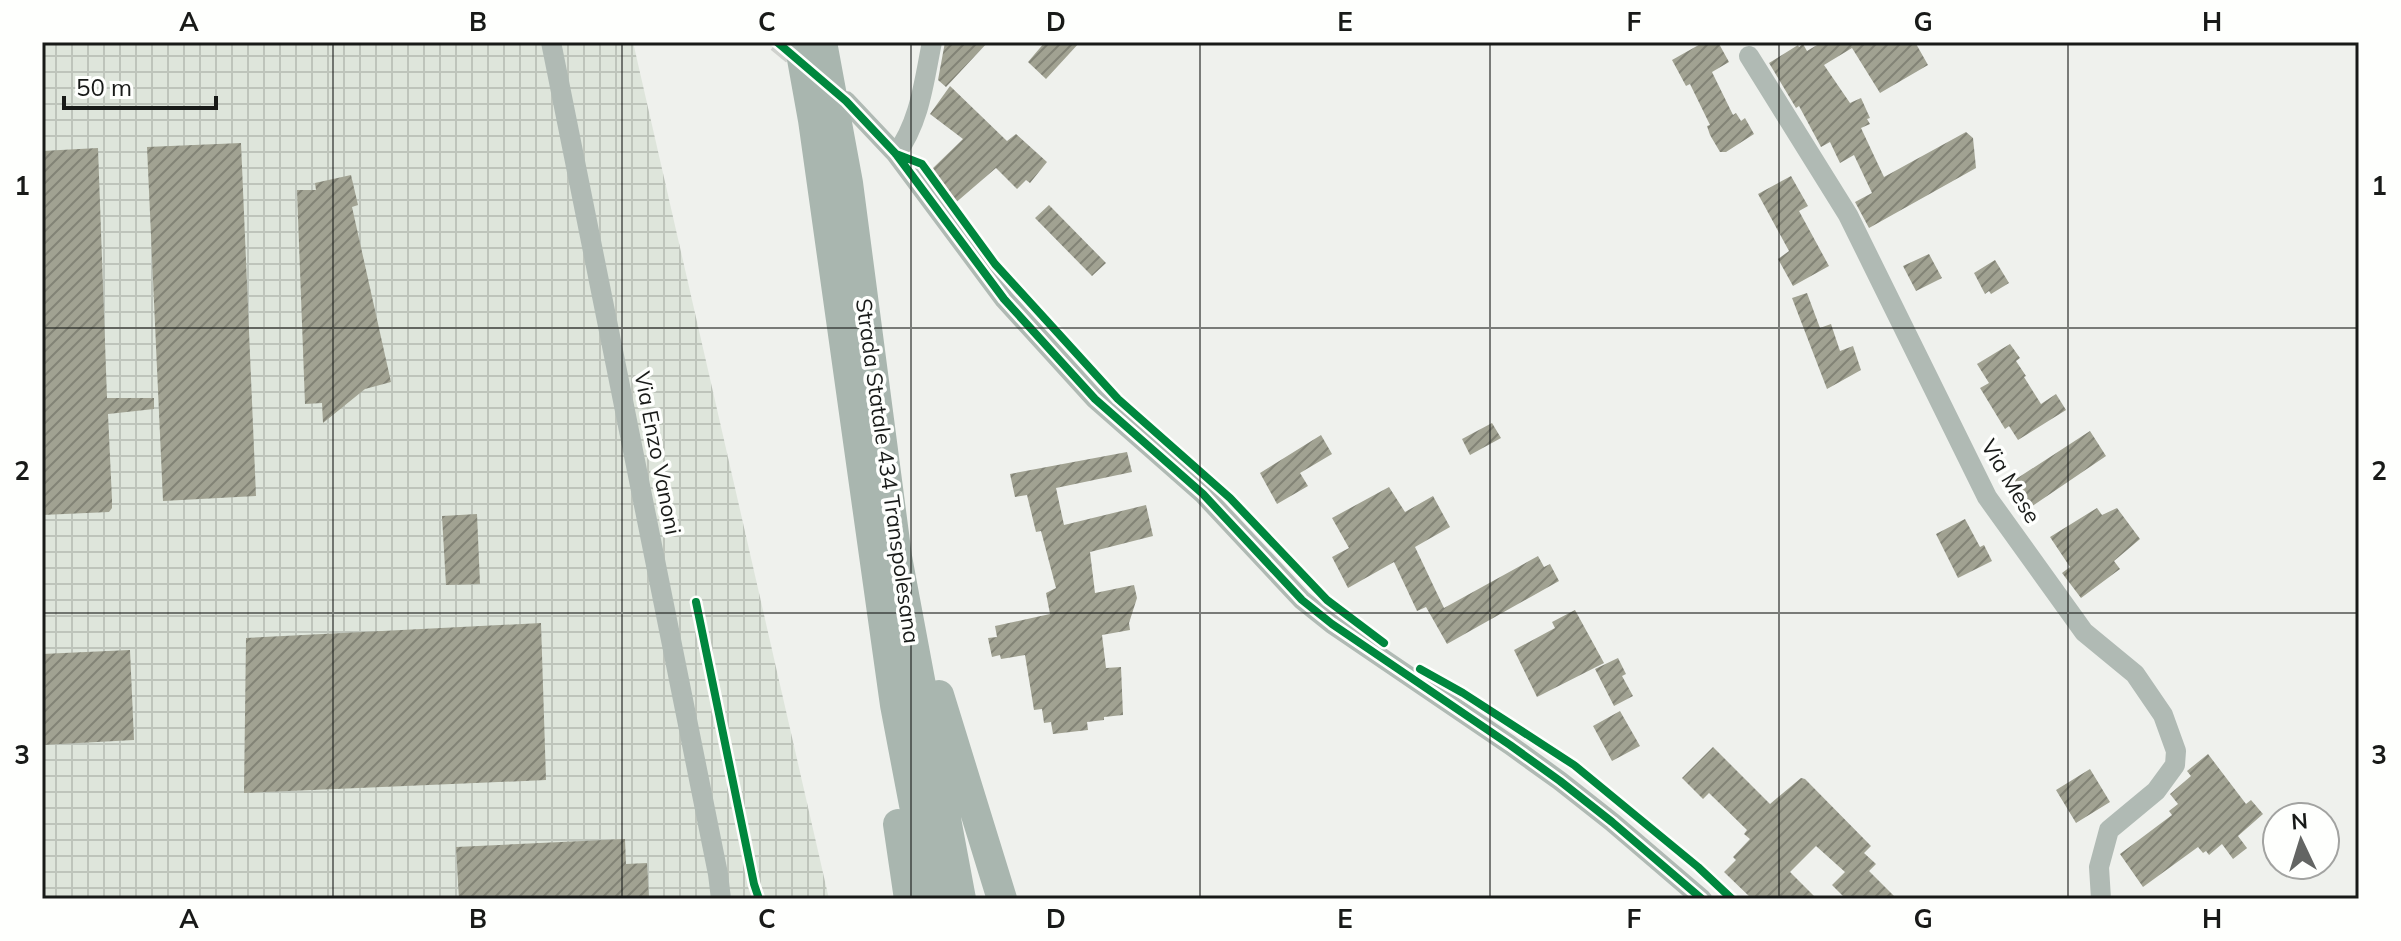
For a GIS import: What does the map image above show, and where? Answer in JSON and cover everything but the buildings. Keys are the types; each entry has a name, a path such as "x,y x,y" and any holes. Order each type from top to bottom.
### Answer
{"highway":[{"name":"Strada Statale 434 Transpolesana","path":"799,42 813,120 895,705 932,899"},
{"name":"Strada Statale 434 Transpolesana","path":"822,42 848,183 897,557 961,899"},
{"path":"897,557 1002,899"},
{"path":"895,705 885,734 909,899"}],"street":[{"name":"Via Enzo Vanoni","path":"551,42 724,899"},
{"path":"896,154 908,137 915,119 932,42"},
{"name":"Via Mese","path":"1749,56 1848,215 1987,497 2084,632 2135,674 2163,715 2176,751 2175,765 2156,791 2109,830 2099,867 2101,899"},
{"path":"846,101 896,154 1004,299 1095,399 1203,494 1302,600 1332,624 1560,781 1702,899"}],"shaded area":[{"path":"42,42 633,42 829,899 42,899"}],"tunnel":[{"path":"777,42 805,65"}],"cycle path":[{"path":"777,42 846,101 896,154 1004,299 1095,399 1203,494 1302,600 1332,624 1560,781 1702,899"},
{"path":"896,154 922,164 995,264 1118,399 1230,498 1327,600 1384,643"},
{"path":"696,602 759,899"},
{"path":"1420,669 1574,765 1698,867 1732,899"}]}
